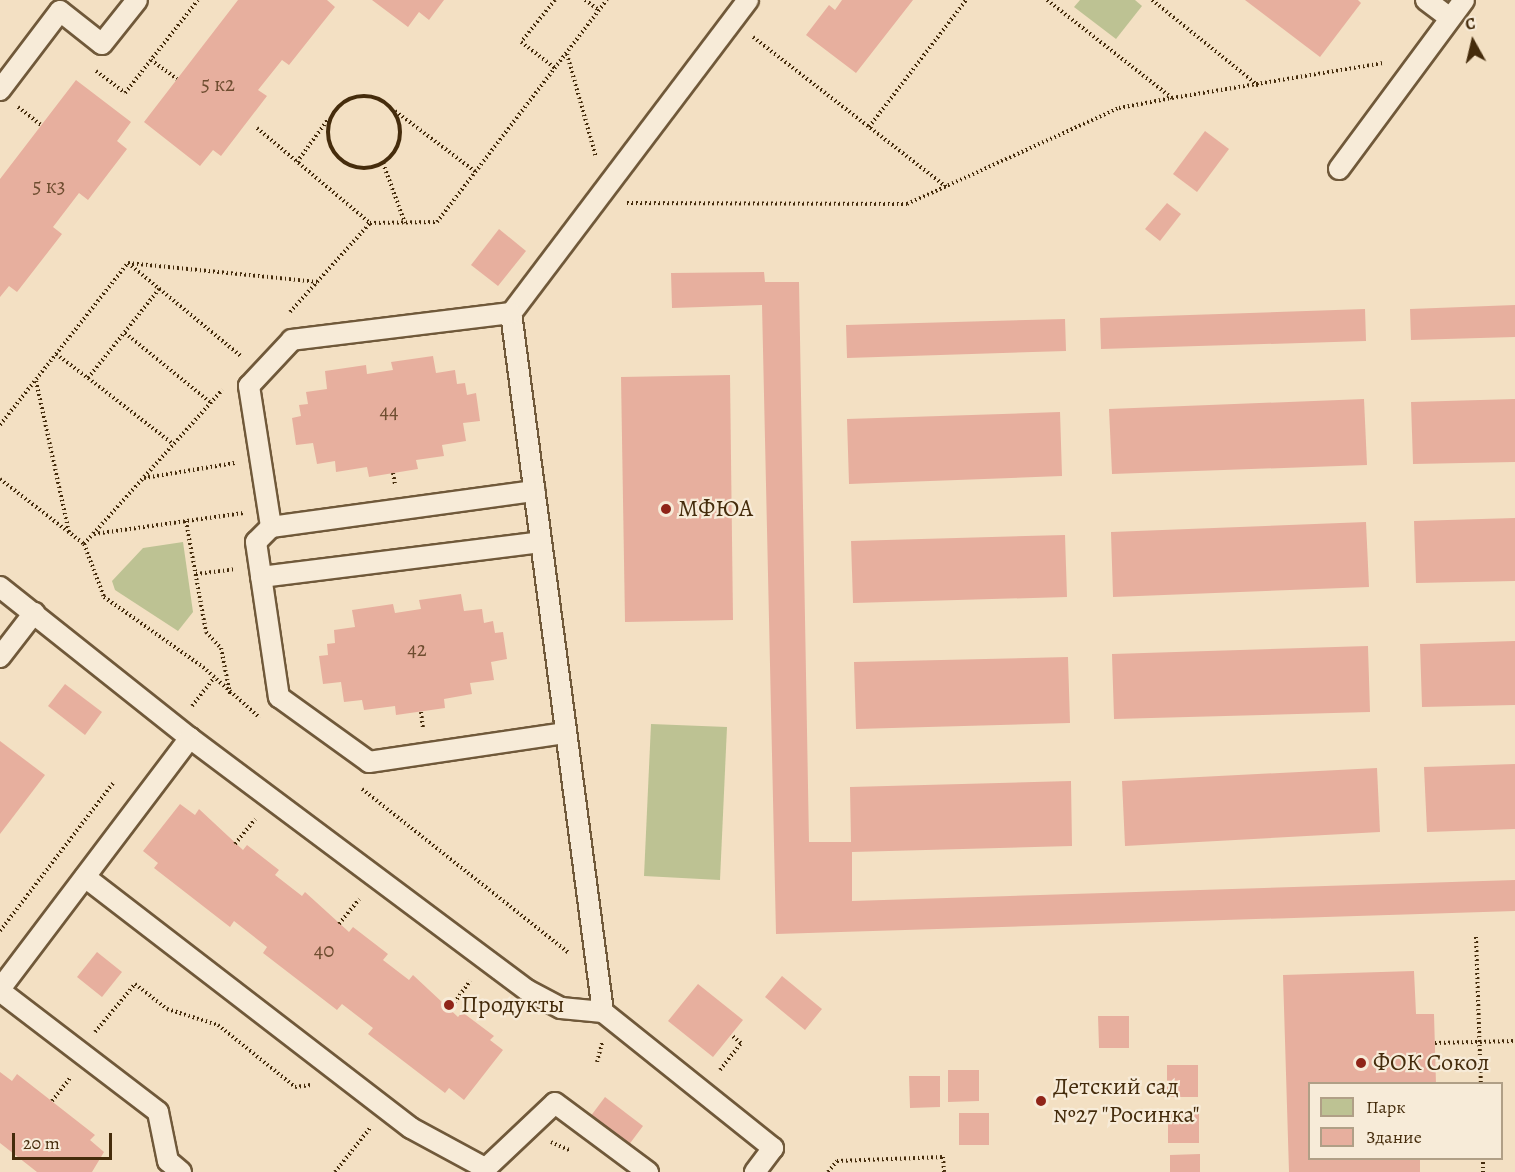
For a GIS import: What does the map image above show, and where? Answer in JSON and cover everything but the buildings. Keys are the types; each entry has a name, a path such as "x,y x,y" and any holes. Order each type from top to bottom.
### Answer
{"lane":[{"path":"6,96 60,11 102,44 137,0"},
{"path":"603,1012 511,314 748,0"},
{"path":"1426,0 1450,18"},
{"path":"1339,169 1464,0"},
{"path":"511,314 292,340 249,386 269,518 256,542 279,697 369,762 566,733"},
{"path":"269,518 535,491"},
{"path":"260,571 541,542"},
{"path":"0,587 183,732 546,1003 603,1012 773,1148 755,1172"},
{"path":"0,657 34,614"},
{"path":"181,1172 168,1161 158,1112 0,990 85,876 183,732"},
{"path":"85,876 411,1128 484,1170 555,1103 648,1172"}],"path":[{"path":"555,0 521,42 555,68"},
{"path":"585,0 599,10"},
{"path":"257,128 370,223 437,222 607,0"},
{"path":"869,127 966,0"},
{"path":"1047,0 1172,98"},
{"path":"1152,0 1260,87"},
{"path":"746,31 948,188"},
{"path":"566,54 606,188"},
{"path":"626,194 618,203 907,204 948,188 1119,108 1172,98 1260,87 1423,55"},
{"path":"151,60 177,79"},
{"path":"6,96 41,125"},
{"path":"297,162 341,103 364,96 394,111 476,172"},
{"path":"333,113 328,136 339,158 360,168 383,163 400,140 394,111"},
{"path":"383,163 405,223"},
{"path":"286,317 370,223"},
{"path":"128,263 317,282"},
{"path":"128,263 247,361"},
{"path":"0,425 128,263"},
{"path":"88,378 159,289"},
{"path":"125,333 210,402"},
{"path":"56,354 173,444"},
{"path":"35,380 69,532"},
{"path":"0,479 84,544 225,386"},
{"path":"144,478 260,459"},
{"path":"93,534 186,521 269,518"},
{"path":"186,521 206,632 221,648 230,694"},
{"path":"196,574 260,571"},
{"path":"183,732 214,678"},
{"path":"0,931 113,783"},
{"path":"1476,937 1480,1082"},
{"path":"449,1010 486,959"},
{"path":"79,1051 135,984 167,1009 218,1025 295,1087 316,1084"},
{"path":"707,1068 716,1075 741,1043 731,1035"},
{"path":"1435,1043 1515,1041"},
{"path":"361,1120 380,1134"},
{"path":"335,1172 370,1127"},
{"path":"526,1130 575,1153"},
{"path":"828,1172 837,1161 943,1158 944,1172"}],"green space":[{"path":"1080,0 1135,0 1142,6 1116,39 1074,7"},
{"path":"183,542 193,612 178,631 115,590 112,581 143,548"},
{"path":"651,724 727,727 720,880 644,876"}],"place":[{"name":"МФЮА","path":"666,509"},
{"name":"Продукты","path":"449,1005"},
{"name":"ФОК Сокол","path":"1361,1063"},
{"name":"Детский сад №27 \"Росинка\"","path":"1041,1101"}]}
